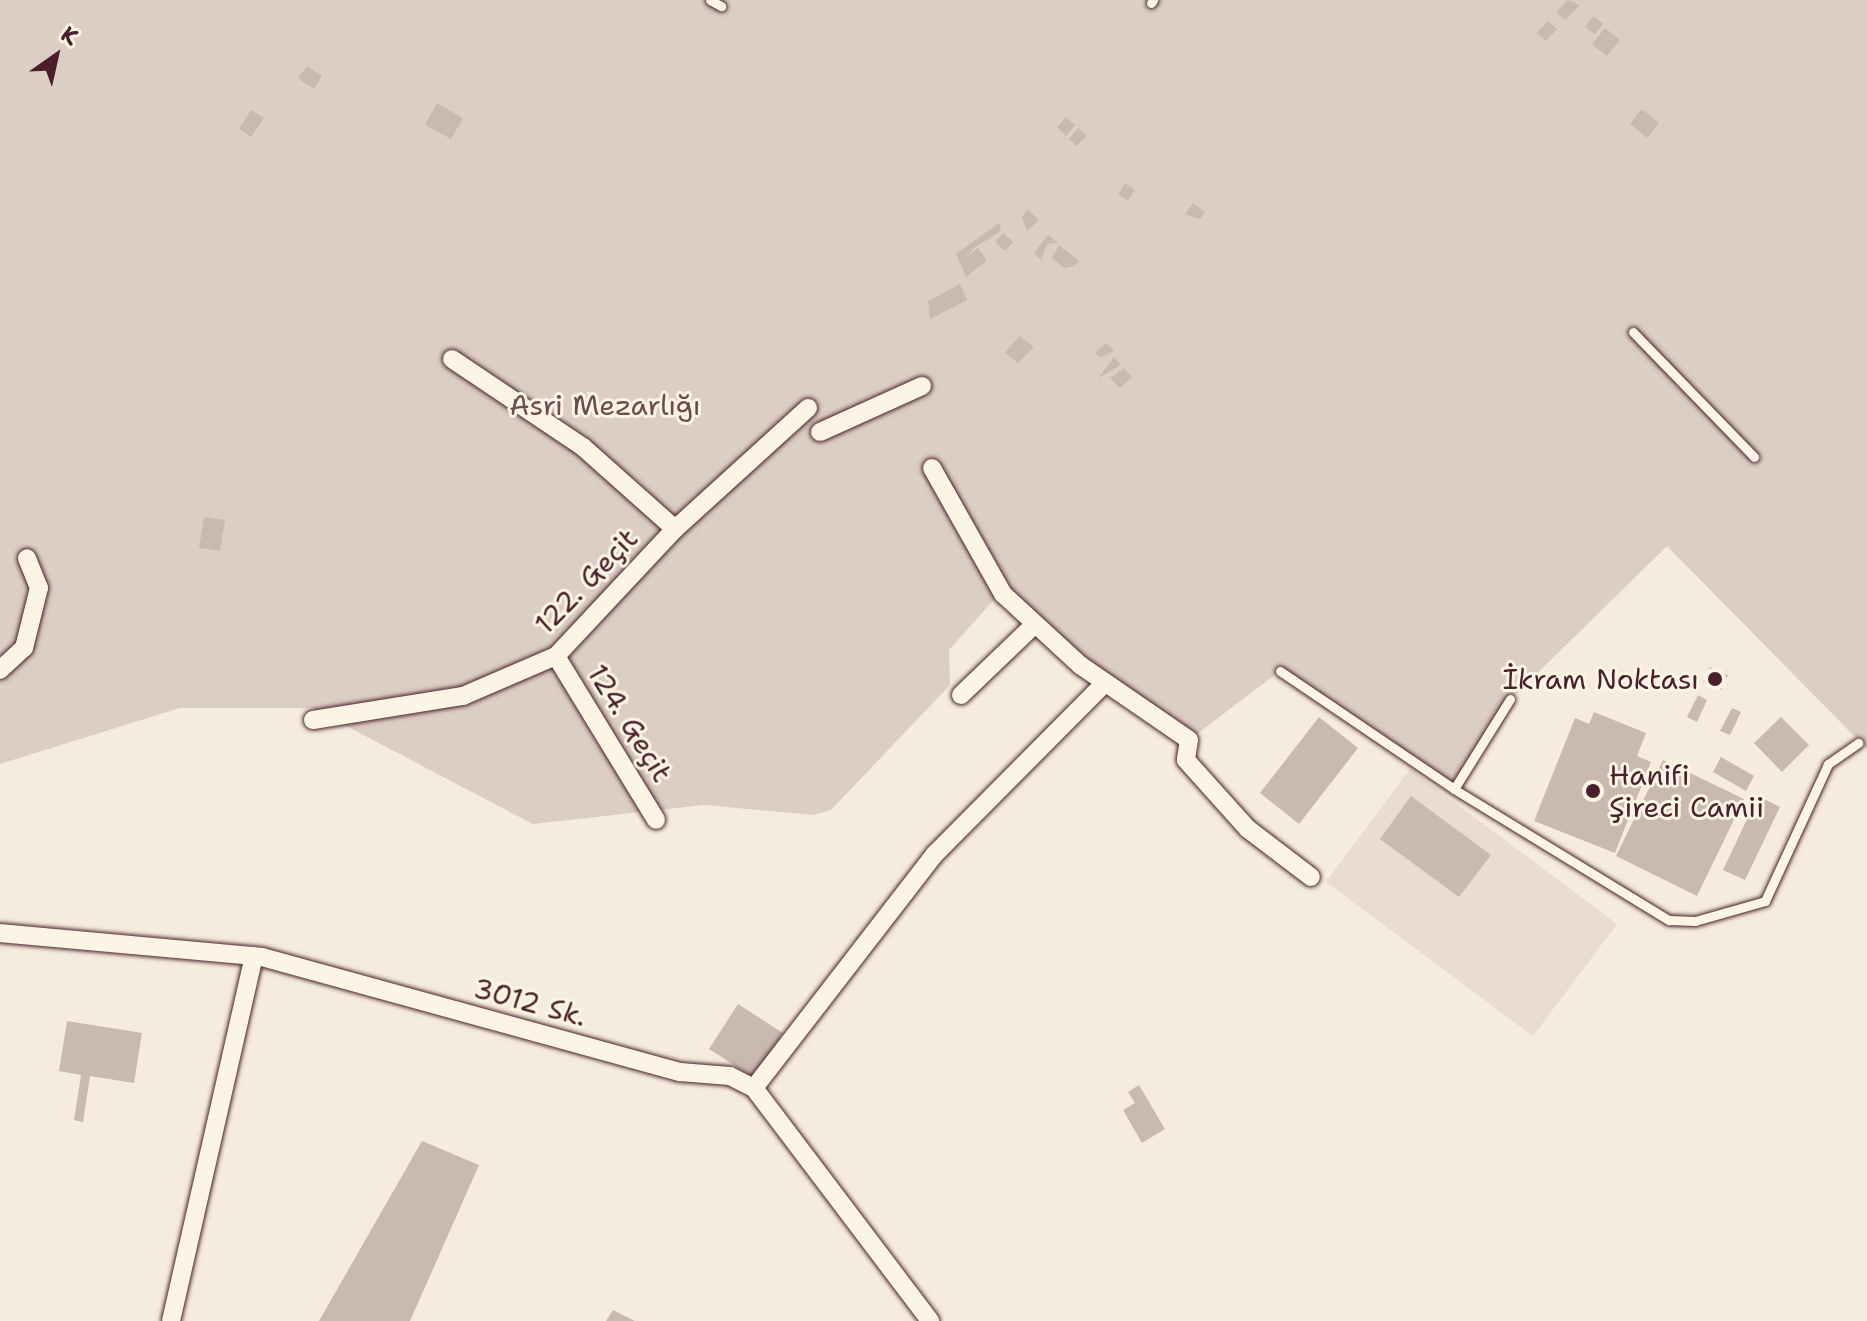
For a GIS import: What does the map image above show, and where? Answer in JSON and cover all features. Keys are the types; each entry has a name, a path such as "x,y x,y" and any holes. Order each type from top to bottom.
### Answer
{"street":[{"path":"452,359 583,447 675,529"},
{"path":"820,432 922,386"},
{"name":"122. Geçit","path":"313,720 463,696 556,656 675,529 808,408"},
{"path":"932,468 1003,594 1033,626 1105,683 1189,740 1186,760 1248,829 1311,877"},
{"path":"0,670 24,648 39,588 27,558"},
{"path":"961,695 1033,626"},
{"name":"124. Geçit","path":"556,656 656,820"},
{"path":"930,1321 754,1088 935,854 1105,683"},
{"name":"3012 Sk.","path":"0,933 254,956 754,1088"},
{"path":"171,1321 254,956"}],"lane":[{"path":"710,0 721,6"},
{"path":"1633,332 1754,457"},
{"path":"1280,671 1454,789 1669,920 1695,921 1765,901 1828,764 1858,743"},
{"path":"1454,789 1510,699"}],"shaded area":[{"path":"1410,769 1617,924 1533,1036 1326,882"}],"green space":[{"name":"Asri Mezarlığı","path":"0,0 1867,0 1867,749 1667,546 1505,705 1451,786 1280,671 1189,740 1000,593 949,650 950,685 831,810 813,815 704,805 533,824 312,708 180,708 0,764"}],"building":[{"path":"1568,0 1580,5 1565,20 1556,12"},
{"path":"1594,16 1603,24 1595,34 1585,27"},
{"path":"1548,21 1557,29 1546,41 1537,33"},
{"path":"1605,28 1620,40 1607,56 1592,44"},
{"path":"307,66 322,76 314,89 298,78"},
{"path":"437,103 463,118 451,139 425,125"},
{"path":"1642,109 1659,123 1647,138 1630,124"},
{"path":"251,110 264,118 251,137 239,129"},
{"path":"1066,117 1075,125 1066,136 1057,127"},
{"path":"1078,128 1087,135 1077,146 1069,139"},
{"path":"1125,183 1135,190 1128,201 1118,194"},
{"path":"1193,203 1205,212 1200,219 1185,214"},
{"path":"1027,209 1039,220 1027,231 1022,218"},
{"path":"999,223 1001,231 974,248 965,258 978,248 987,260 966,277 956,254"},
{"path":"1003,233 1013,242 1005,251 995,242"},
{"path":"1048,235 1058,243 1047,244 1041,260 1034,253"},
{"path":"1059,245 1079,261 1074,266 1064,268 1052,258"},
{"path":"960,284 967,300 930,319 928,301"},
{"path":"1019,336 1034,347 1018,363 1005,353"},
{"path":"1106,343 1114,351 1101,357 1095,353"},
{"path":"1114,357 1121,365 1098,378"},
{"path":"1124,368 1132,377 1120,388 1110,378"},
{"path":"204,517 225,520 220,551 199,548"},
{"name":"İkram Noktası","path":"1710,667 1728,675 1721,690 1703,682"},
{"path":"1698,695 1707,700 1697,722 1687,717"},
{"path":"1732,708 1741,712 1730,735 1720,731"},
{"name":"Hanifi Şireci Camii","path":"1594,712 1646,733 1637,756 1651,762 1615,853 1534,821 1575,718 1589,724"},
{"path":"1319,717 1358,748 1299,824 1260,793"},
{"path":"1781,717 1809,745 1782,772 1754,743"},
{"path":"1721,757 1754,776 1746,791 1713,772"},
{"path":"1663,760 1744,799 1697,896 1616,856"},
{"path":"1411,796 1491,855 1459,897 1380,839"},
{"path":"1758,796 1780,807 1745,880 1723,870"},
{"path":"738,1004 783,1033 754,1078 709,1049"},
{"path":"67,1021 142,1033 134,1083 90,1076 83,1122 74,1120 81,1075 59,1071"},
{"path":"1139,1085 1165,1129 1142,1143 1123,1110 1135,1103 1128,1092"},
{"path":"422,1141 479,1165 410,1321 319,1321"},
{"path":"613,1310 635,1321 606,1321"}],"place":[{"name":"İkram Noktası","path":"1715,679"},
{"name":"Hanifi Şireci Camii","path":"1593,791"}]}
